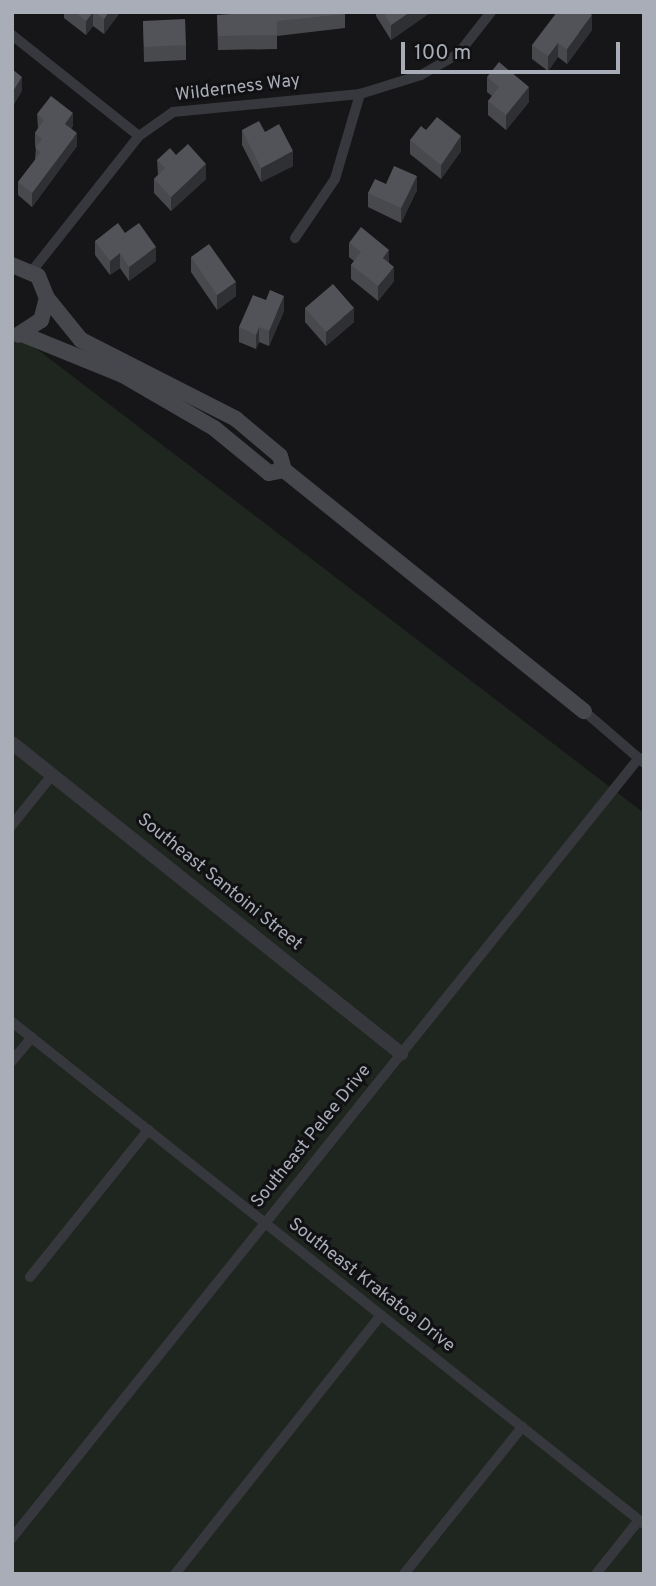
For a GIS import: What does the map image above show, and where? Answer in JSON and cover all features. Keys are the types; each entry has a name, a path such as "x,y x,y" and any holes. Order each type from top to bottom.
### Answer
{"main road":[{"path":"12,265 32,271 47,298 81,340 236,419 280,456 284,470 584,711"},
{"path":"17,335 41,320 47,298"},
{"path":"17,335 123,375 214,428 269,473 284,470"}],"street":[{"name":"Wilderness Way","path":"32,271 139,136 173,112 360,94 421,75 458,54 491,12"},
{"path":"12,35 139,136"},
{"path":"295,238 335,179 360,94"},
{"path":"584,711 641,760"},
{"name":"Southeast Santoini Street","path":"12,743 401,1054"},
{"name":"Southeast Pelee Drive","path":"12,1538 641,760"},
{"path":"12,825 52,775"},
{"name":"Southeast Krakatoa Drive","path":"12,1022 641,1522"},
{"path":"12,1061 32,1037"},
{"path":"30,1277 148,1130"},
{"path":"175,1574 381,1315"},
{"path":"404,1574 522,1427"},
{"path":"596,1574 641,1522"}],"shaded area":[{"path":"12,330 644,813 644,1574 12,1574"}],"building":[{"path":"75,12 93,12 86,21"},
{"path":"95,12 109,12 104,19"},
{"path":"232,12 345,14 277,21 277,35 218,36 217,15"},
{"path":"383,12 410,12 391,25"},
{"path":"557,12 588,12 592,15 567,49 558,43 548,56 532,45"},
{"path":"185,19 186,45 144,47 143,21"},
{"path":"499,62 529,87 506,115 488,101 499,87 487,77"},
{"path":"12,69 22,77 12,93"},
{"path":"51,96 73,113 65,124 77,133 32,193 18,182 41,152 35,148 42,139 35,133 44,120 37,114"},
{"path":"437,117 461,136 441,165 410,140 421,126 426,130"},
{"path":"259,121 265,132 279,124 293,151 261,168 242,130"},
{"path":"188,144 206,164 171,197 154,179 165,168 157,160 170,148 176,155"},
{"path":"394,166 417,176 401,208 368,193 375,179 386,184"},
{"path":"118,223 125,233 139,223 156,247 129,267 120,253 110,261 95,241"},
{"path":"361,227 389,250 383,258 394,267 378,286 351,265 361,252 349,243"},
{"path":"209,244 236,282 217,295 191,257"},
{"path":"333,284 354,308 326,332 305,308"},
{"path":"270,290 284,296 269,331 259,327 256,335 239,327 253,295 266,300"}]}
